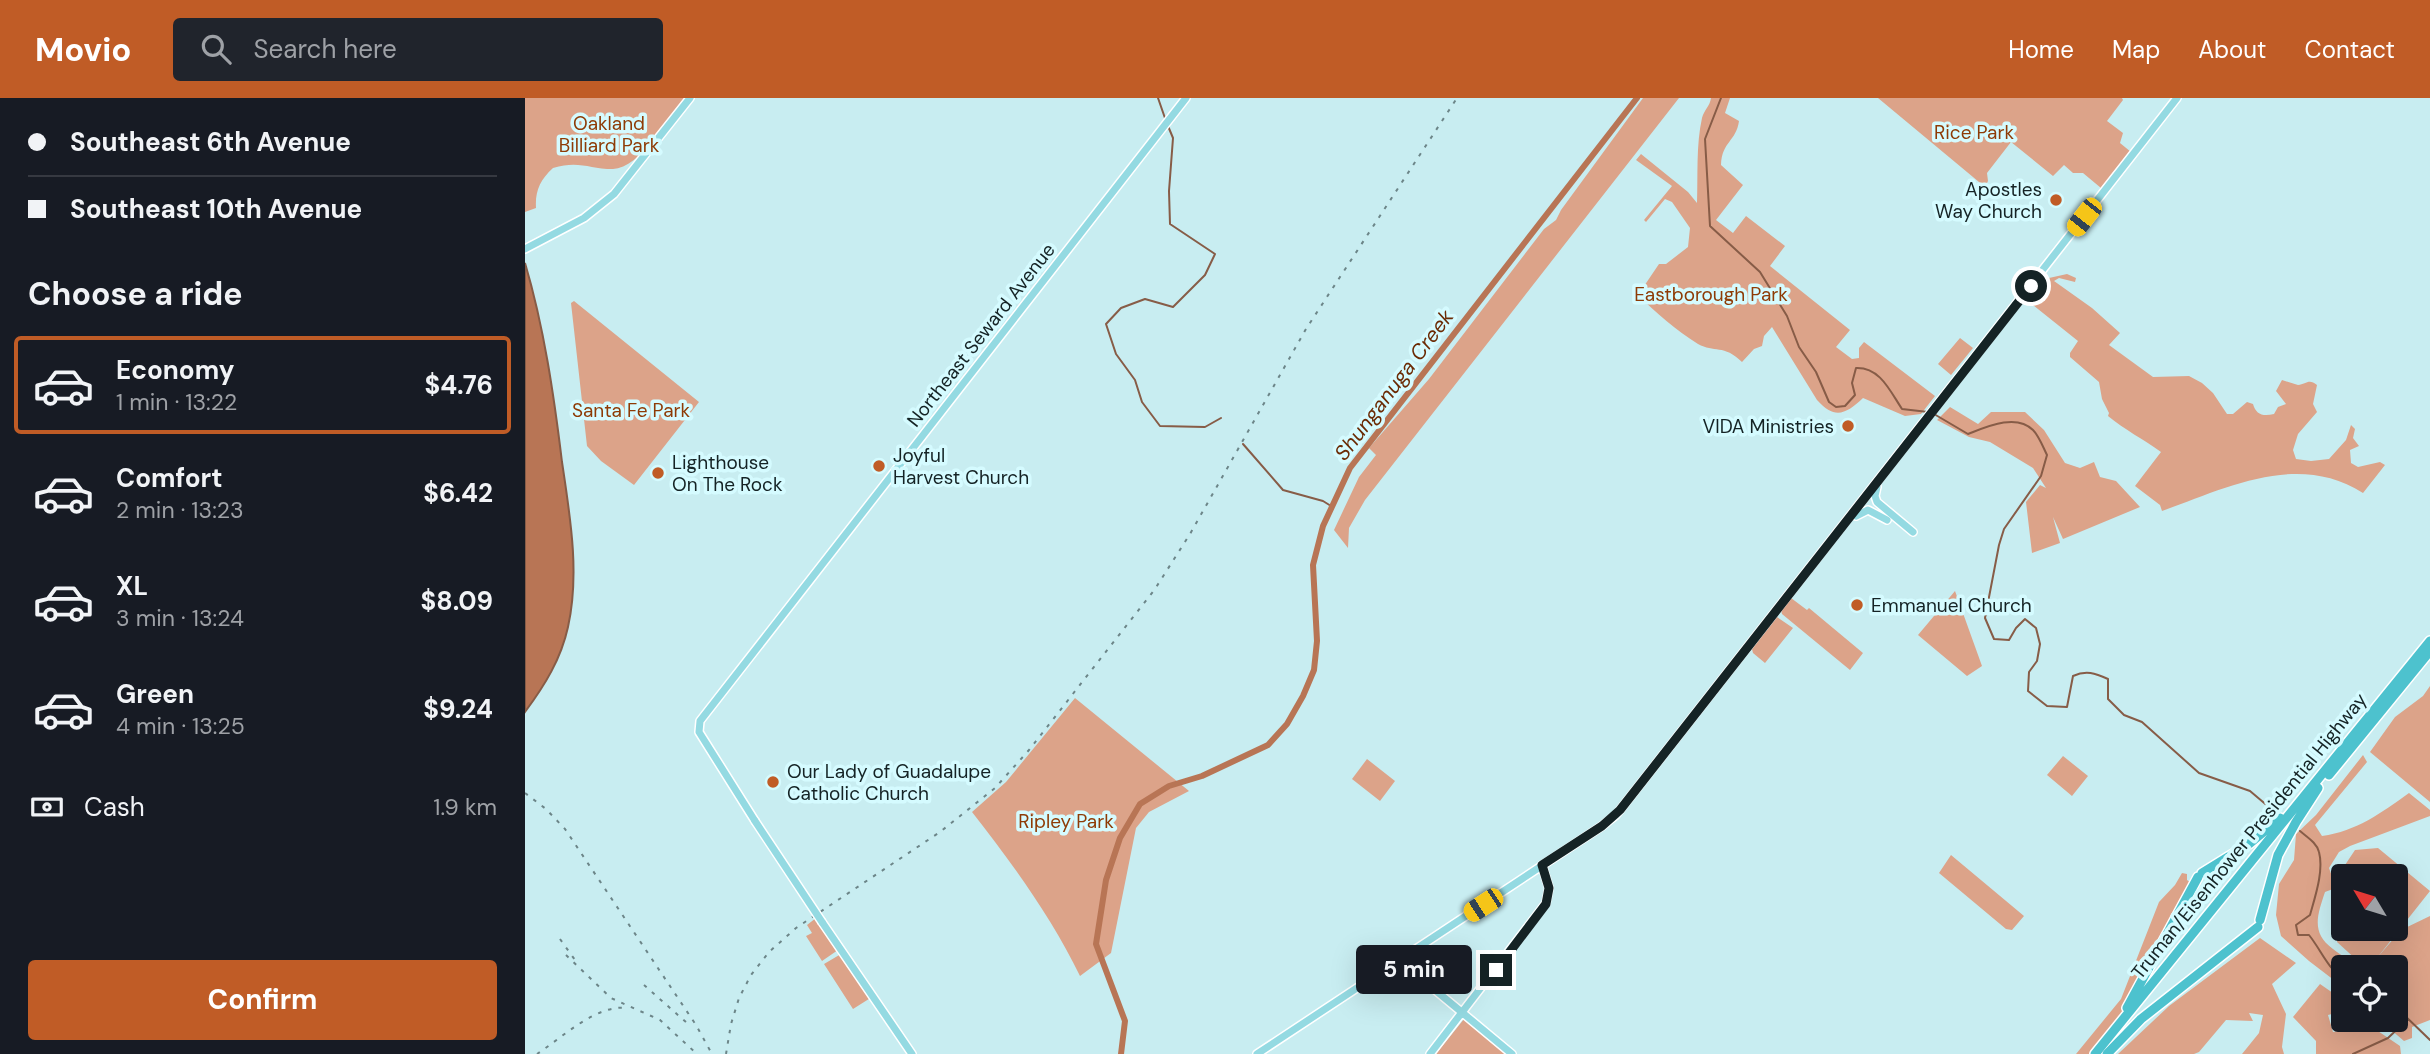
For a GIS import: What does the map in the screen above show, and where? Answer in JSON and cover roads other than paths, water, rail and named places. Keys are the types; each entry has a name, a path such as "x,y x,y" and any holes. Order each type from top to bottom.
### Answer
{"highway":[{"name":"Truman/Eisenhower Presidential Highway","path":"2101,1053 2325,771 2428,648"},
{"name":"Truman/Eisenhower Presidential Highway","path":"2235,887 2318,788 2428,648"},
{"path":"2101,1053 2200,875 2249,845 2269,829 2325,771"},
{"path":"2101,1053 2259,924 2278,855 2318,788"}],"main road":[{"path":"525,249 591,213 614,194 690,98"},
{"name":"Northeast Seward Avenue","path":"912,1054 755,821 699,732 698,725 1186,98"},
{"path":"1257,1054 1616,815 2177,98"},
{"path":"1880,480 1875,494 1876,501 1913,532"},
{"path":"1847,522 1867,510 1887,520"},
{"path":"1430,1054 1546,904 1549,888 1542,865"},
{"path":"1399,960 1512,1054"}],"waterway":[{"path":"1158,98 1166,121"},
{"name":"Shunganuga Creek","path":"1121,1054 1125,1021 1096,944 1106,880 1120,838 1140,804 1169,786 1202,776 1268,745 1287,724 1314,670 1317,641 1313,565 1323,526 1350,468 1637,98"},
{"path":"1721,98 1705,139 1710,226 1760,272 1787,316 1799,347 1816,372 1829,402 1836,407 1845,406 1855,395 1852,383 1856,368 1872,371 1878,376 1902,409 1928,412"},
{"path":"1168,126 1173,138 1169,191 1170,224 1215,254 1205,275 1173,307 1145,299 1121,308 1106,324 1116,354 1135,380 1142,402 1160,426 1205,427 1221,418"},
{"path":"1934,414 1968,434 2001,423 2018,422 2033,430 2047,455 2041,476 2004,529 1985,618 1994,639 2009,640 2025,619 2036,628 2040,644 2037,661 2029,672 2028,691 2047,706 2067,707 2073,676 2091,673 2108,679 2108,699 2124,715 2142,722 2199,773 2250,791 2276,813"},
{"path":"1243,444 1283,490 1323,501 1331,506"},
{"path":"2300,831 2318,849 2320,867 2310,915 2296,925 2298,935 2309,935 2331,967"},
{"path":"2408,1019 2430,1040"},
{"path":"2353,1054 2388,1038 2394,1032"}],"railway":[{"path":"726,1054 739,998 751,975 769,952 796,928 940,832 995,788 1029,750 1155,589 1190,534 1306,329 1457,98"},
{"path":"525,793 546,809 565,829 696,1025 712,1054"},
{"path":"560,939 575,960"},
{"path":"566,955 611,998 660,1020 697,1054"},
{"path":"644,985 687,1023"},
{"path":"537,1054 592,1016 616,1008 628,1008"}],"place":[{"name":"Apostles Way Church","path":"2056,200"},
{"name":"VIDA Ministries","path":"1848,426"},
{"name":"Joyful Harvest Church","path":"879,466"},
{"name":"Lighthouse On The Rock","path":"658,473"},
{"name":"Emmanuel Church","path":"1857,605"},
{"name":"Our Lady of Guadalupe Catholic Church","path":"773,782"}],"park label":[{"name":"Rice Park","path":"1974,132"},
{"name":"Oakland Billiard Park","path":"609,134"},
{"name":"Eastborough Park","path":"1711,294"},
{"name":"Santa Fe Park","path":"631,410"},
{"name":"Ripley Park","path":"1066,821"}]}
